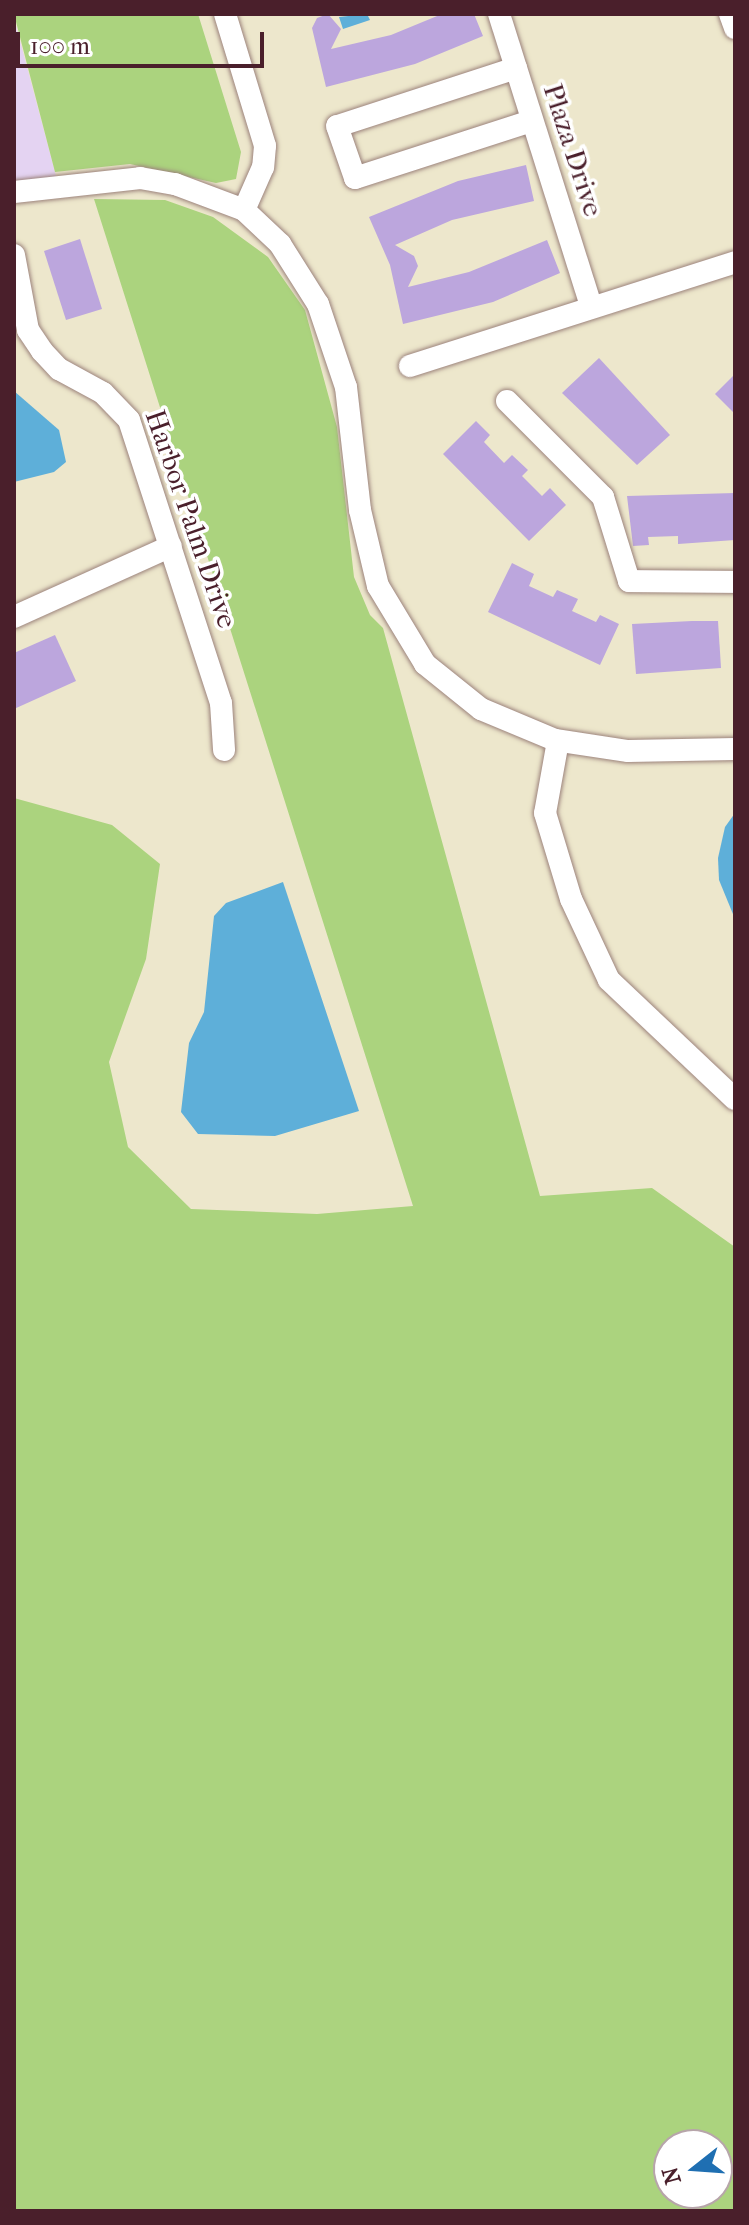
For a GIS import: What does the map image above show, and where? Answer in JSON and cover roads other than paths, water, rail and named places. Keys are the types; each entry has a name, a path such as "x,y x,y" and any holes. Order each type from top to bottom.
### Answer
{"street":[{"path":"225,14 265,146 263,167 244,210"},
{"name":"Plaza Drive","path":"499,14 591,305"},
{"path":"730,14 735,28"},
{"path":"516,68 337,126 355,178 532,121"},
{"path":"14,192 140,178 244,210 280,244 306,279 330,337 346,387 360,510 378,586 425,664 481,709 558,741 628,751 735,749"},
{"name":"Harbor Palm Drive","path":"14,255 28,330 59,369 103,393 129,420 221,703 224,750"},
{"path":"410,366 591,305 735,262"},
{"path":"507,401 603,497 629,581 735,582"},
{"path":"14,617 171,546"},
{"path":"558,741 545,813 571,899 609,980 735,1099"}],"water":[{"path":"367,14 370,20 343,29 339,17"},
{"path":"14,391 59,430 66,462 54,472 14,482"},
{"path":"735,813 735,919 719,880 718,858 725,827"},
{"path":"283,882 359,1111 275,1136 198,1134 181,1112 189,1043 204,1012 214,916 226,903"}]}
